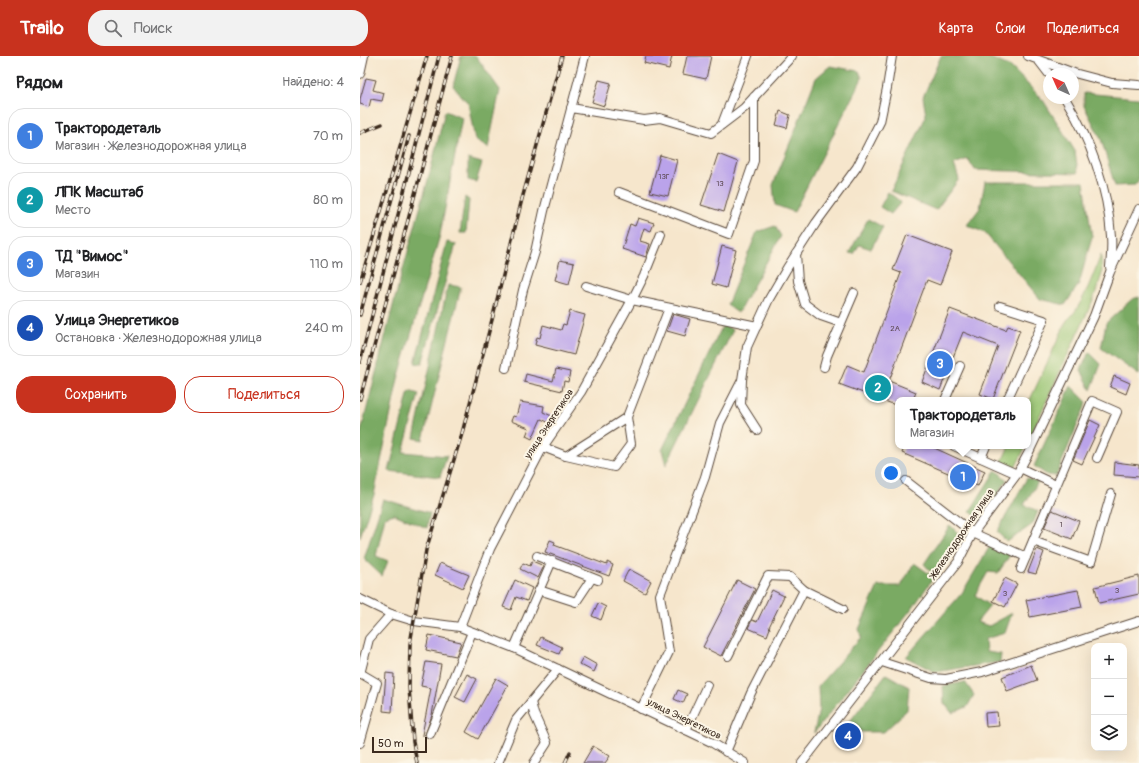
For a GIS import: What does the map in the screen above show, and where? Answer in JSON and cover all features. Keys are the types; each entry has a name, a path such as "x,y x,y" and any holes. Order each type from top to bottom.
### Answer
{"street":[{"path":"360,74 364,56"},
{"path":"506,368 523,290 535,252 544,211 585,56"},
{"path":"722,125 748,56"},
{"path":"571,108 644,120 660,118 711,133 744,108 792,56"},
{"path":"757,430 741,405 742,380 747,347 769,298 816,222 857,166 880,122 892,56"},
{"path":"1028,56 1038,61 1074,73 1112,83 1139,85"},
{"path":"1038,61 1044,68"},
{"path":"619,192 729,234 754,161 754,97"},
{"path":"1068,104 1083,132 1095,162 1106,201 1112,237 1110,272"},
{"path":"1110,272 1139,209"},
{"name":"улица Энергетиков","path":"460,628 490,549 543,448 581,392 632,300 644,276 661,234"},
{"path":"796,254 798,281 805,304 821,316 841,323"},
{"name":"Железнодорожная улица","path":"1031,444 1094,316 1110,272"},
{"path":"586,286 632,300 757,326"},
{"path":"824,367 827,356 854,293"},
{"path":"1000,306 1044,320 1008,397"},
{"path":"543,448 566,456 614,467 631,444 627,417 669,308"},
{"path":"946,397 960,366"},
{"path":"641,709 669,652 660,595 705,477 720,423 742,380"},
{"path":"1021,569 1092,401 1117,412 1097,458"},
{"path":"566,456 627,417"},
{"path":"961,449 981,458 1056,485"},
{"path":"981,458 985,449"},
{"name":"Железнодорожная улица","path":"802,763 882,662 910,623 958,562 973,533 1018,471 1029,449"},
{"path":"906,481 973,533 1026,557"},
{"path":"1033,541 1091,562 1111,494"},
{"path":"537,556 595,579 576,602 539,590"},
{"path":"514,648 552,561"},
{"path":"728,656 768,576 790,577 804,590 843,609"},
{"path":"726,752 752,693 804,590"},
{"name":"улица Энергетиков","path":"360,599 391,614 414,621 460,628 514,648 711,742 745,763"},
{"path":"360,743 377,683 360,674 369,639 391,614"},
{"path":"882,662 931,678 946,679 982,672 1139,622"},
{"path":"430,734 472,632"},
{"path":"498,763 516,720 558,669"},
{"path":"686,730 707,685"},
{"path":"531,702 534,714 547,743 534,763"}],"green space":[{"path":"461,56 476,56 500,90 488,148 475,140 468,103 453,86"},
{"path":"941,56 986,56 1011,67 1043,100 1043,104 1046,104 1075,151 1078,173 975,170 968,159 954,164 959,179 936,210 891,191 926,116 923,97"},
{"path":"830,66 859,71 862,78 794,212 775,205 773,185 816,78"},
{"path":"1084,93 1139,99 1139,180 1135,185 1115,186 1101,139 1084,106"},
{"path":"445,111 462,118 440,235 398,379 374,495 360,537 360,435"},
{"path":"468,159 482,163 476,182 468,180"},
{"path":"985,182 1084,182 1092,237 1079,284 1065,305 1040,299 985,233 967,225 980,208"},
{"path":"888,192 901,202 891,214 880,207"},
{"path":"465,197 469,200 466,233 460,233"},
{"path":"868,219 883,227 871,249 859,245 854,254 849,253"},
{"path":"775,226 781,236 738,313 727,305 757,232"},
{"path":"447,242 456,244 422,364 415,363"},
{"path":"1101,255 1102,274 1093,300 1031,434 1031,398 1067,320 1082,300"},
{"path":"448,285 461,287 423,440 414,438"},
{"path":"1139,297 1139,375 1101,348 1106,323 1132,299"},
{"path":"723,325 733,330 666,465 662,450"},
{"path":"1089,352 1101,364 1091,390 1081,370"},
{"path":"1071,386 1087,402 1056,476 1047,475 1034,466"},
{"path":"409,391 419,394 403,452 447,456 440,477 389,471"},
{"path":"1008,449 1024,449 1016,466 1012,469 999,468"},
{"path":"996,470 1007,480 980,521 970,511"},
{"path":"1027,478 1038,482 1024,505 1038,511 1033,524 1007,542 997,532"},
{"path":"383,499 430,513 427,528 394,514 385,517 376,556 388,561 382,576 364,559"},
{"path":"950,525 963,538 935,576 924,564"},
{"path":"993,541 1010,555 998,573 988,572 975,595 990,606 977,622 989,626 1012,613 1005,633 985,639 986,652 1001,654 1000,662 935,672 906,657 962,593"},
{"path":"914,563 934,577 916,603 814,733 819,709 818,686 861,637 859,629 878,586 901,586"},
{"path":"886,674 909,687 907,710 884,732 862,732 847,725"},
{"path":"965,682 974,695 967,707 952,713 944,703 943,686"}],"building":[{"path":"646,56 672,56 669,69 644,63"},
{"path":"687,56 711,56 706,79 683,74"},
{"path":"366,78 376,80 373,90 384,93 382,101 371,99 369,107 360,104"},
{"path":"599,80 611,83 604,106 592,102"},
{"path":"780,111 790,115 787,128 776,125"},
{"path":"718,154 738,162 724,212 701,205"},
{"path":"660,155 677,160 668,196 650,192"},
{"path":"638,218 654,223 651,231 644,228 640,241 650,244 646,257 622,249 630,224 635,226"},
{"path":"907,235 952,252 940,285 927,280 889,381 916,392 914,397 895,397 895,405 839,384 847,365 864,372 901,273 893,270"},
{"path":"722,246 736,250 726,288 712,284"},
{"path":"560,260 574,263 569,284 555,280"},
{"path":"950,309 1006,330 1008,326 1020,330 994,397 988,397 980,394 998,346 963,332 940,390 922,382"},
{"path":"570,311 585,315 574,355 535,345 537,337 540,338 543,325 561,330 563,324 566,325"},
{"path":"673,314 690,319 685,336 667,331"},
{"path":"556,369 570,372 568,382 564,381 562,391 524,382 526,374 553,381"},
{"path":"1114,376 1130,383 1126,394 1110,387"},
{"path":"520,402 544,406 543,412 554,417 552,424 541,419 532,439 526,436 529,428 511,421 513,416 516,417"},
{"path":"1090,420 1100,425 1082,464 1073,460"},
{"path":"904,449 937,449 985,471 978,486 902,453"},
{"path":"1115,462 1139,465 1139,477 1114,475"},
{"path":"1052,510 1079,521 1072,539 1044,528"},
{"path":"550,540 555,542 554,545 607,565 607,562 613,565 609,576 545,552"},
{"path":"1037,549 1044,552 1036,574 1028,572"},
{"path":"532,561 544,566 538,578 520,569 523,563 530,566"},
{"path":"440,563 469,575 463,588 435,575"},
{"path":"629,569 651,581 645,593 623,581"},
{"path":"1139,576 1139,594 1099,603 1095,587"},
{"path":"1005,578 1017,584 1005,607 993,601"},
{"path":"515,580 532,588 527,601 516,597 511,610 503,607"},
{"path":"737,580 755,589 721,656 703,647"},
{"path":"772,590 784,596 769,627 767,636 748,628 752,620 757,622"},
{"path":"1078,590 1082,607 1030,617 1026,600"},
{"path":"598,603 606,607 601,620 592,616"},
{"path":"429,635 461,642 456,656 426,650"},
{"path":"541,637 562,647 559,654 537,645"},
{"path":"583,657 597,665 594,672 579,664"},
{"path":"426,662 441,664 432,715 425,735 422,735 431,688 421,686"},
{"path":"1031,665 1037,680 1007,691 1002,677"},
{"path":"386,673 394,674 392,712 383,711"},
{"path":"467,674 477,679 465,702 455,697"},
{"path":"496,678 508,685 478,739 466,732"},
{"path":"678,690 687,694 683,703 674,699"},
{"path":"997,712 999,726 986,727 985,713"},
{"path":"593,746 610,756 605,763 583,763"}],"railway":[{"path":"360,282 427,56"},
{"path":"360,362 439,56"},
{"path":"360,399 452,56"},
{"path":"417,763 413,742 409,687 410,644 426,550 461,437 522,199 562,56"},
{"path":"360,133 382,124"},
{"path":"360,315 409,136"},
{"path":"565,763 570,752"}],"place":[{"name":"ТД \"Вимос\"","path":"940,364"},
{"name":"ЛПК Масштаб","path":"878,388"},
{"name":"Трактородеталь","path":"963,477"},
{"name":"Улица Энергетиков","path":"848,736"}]}
